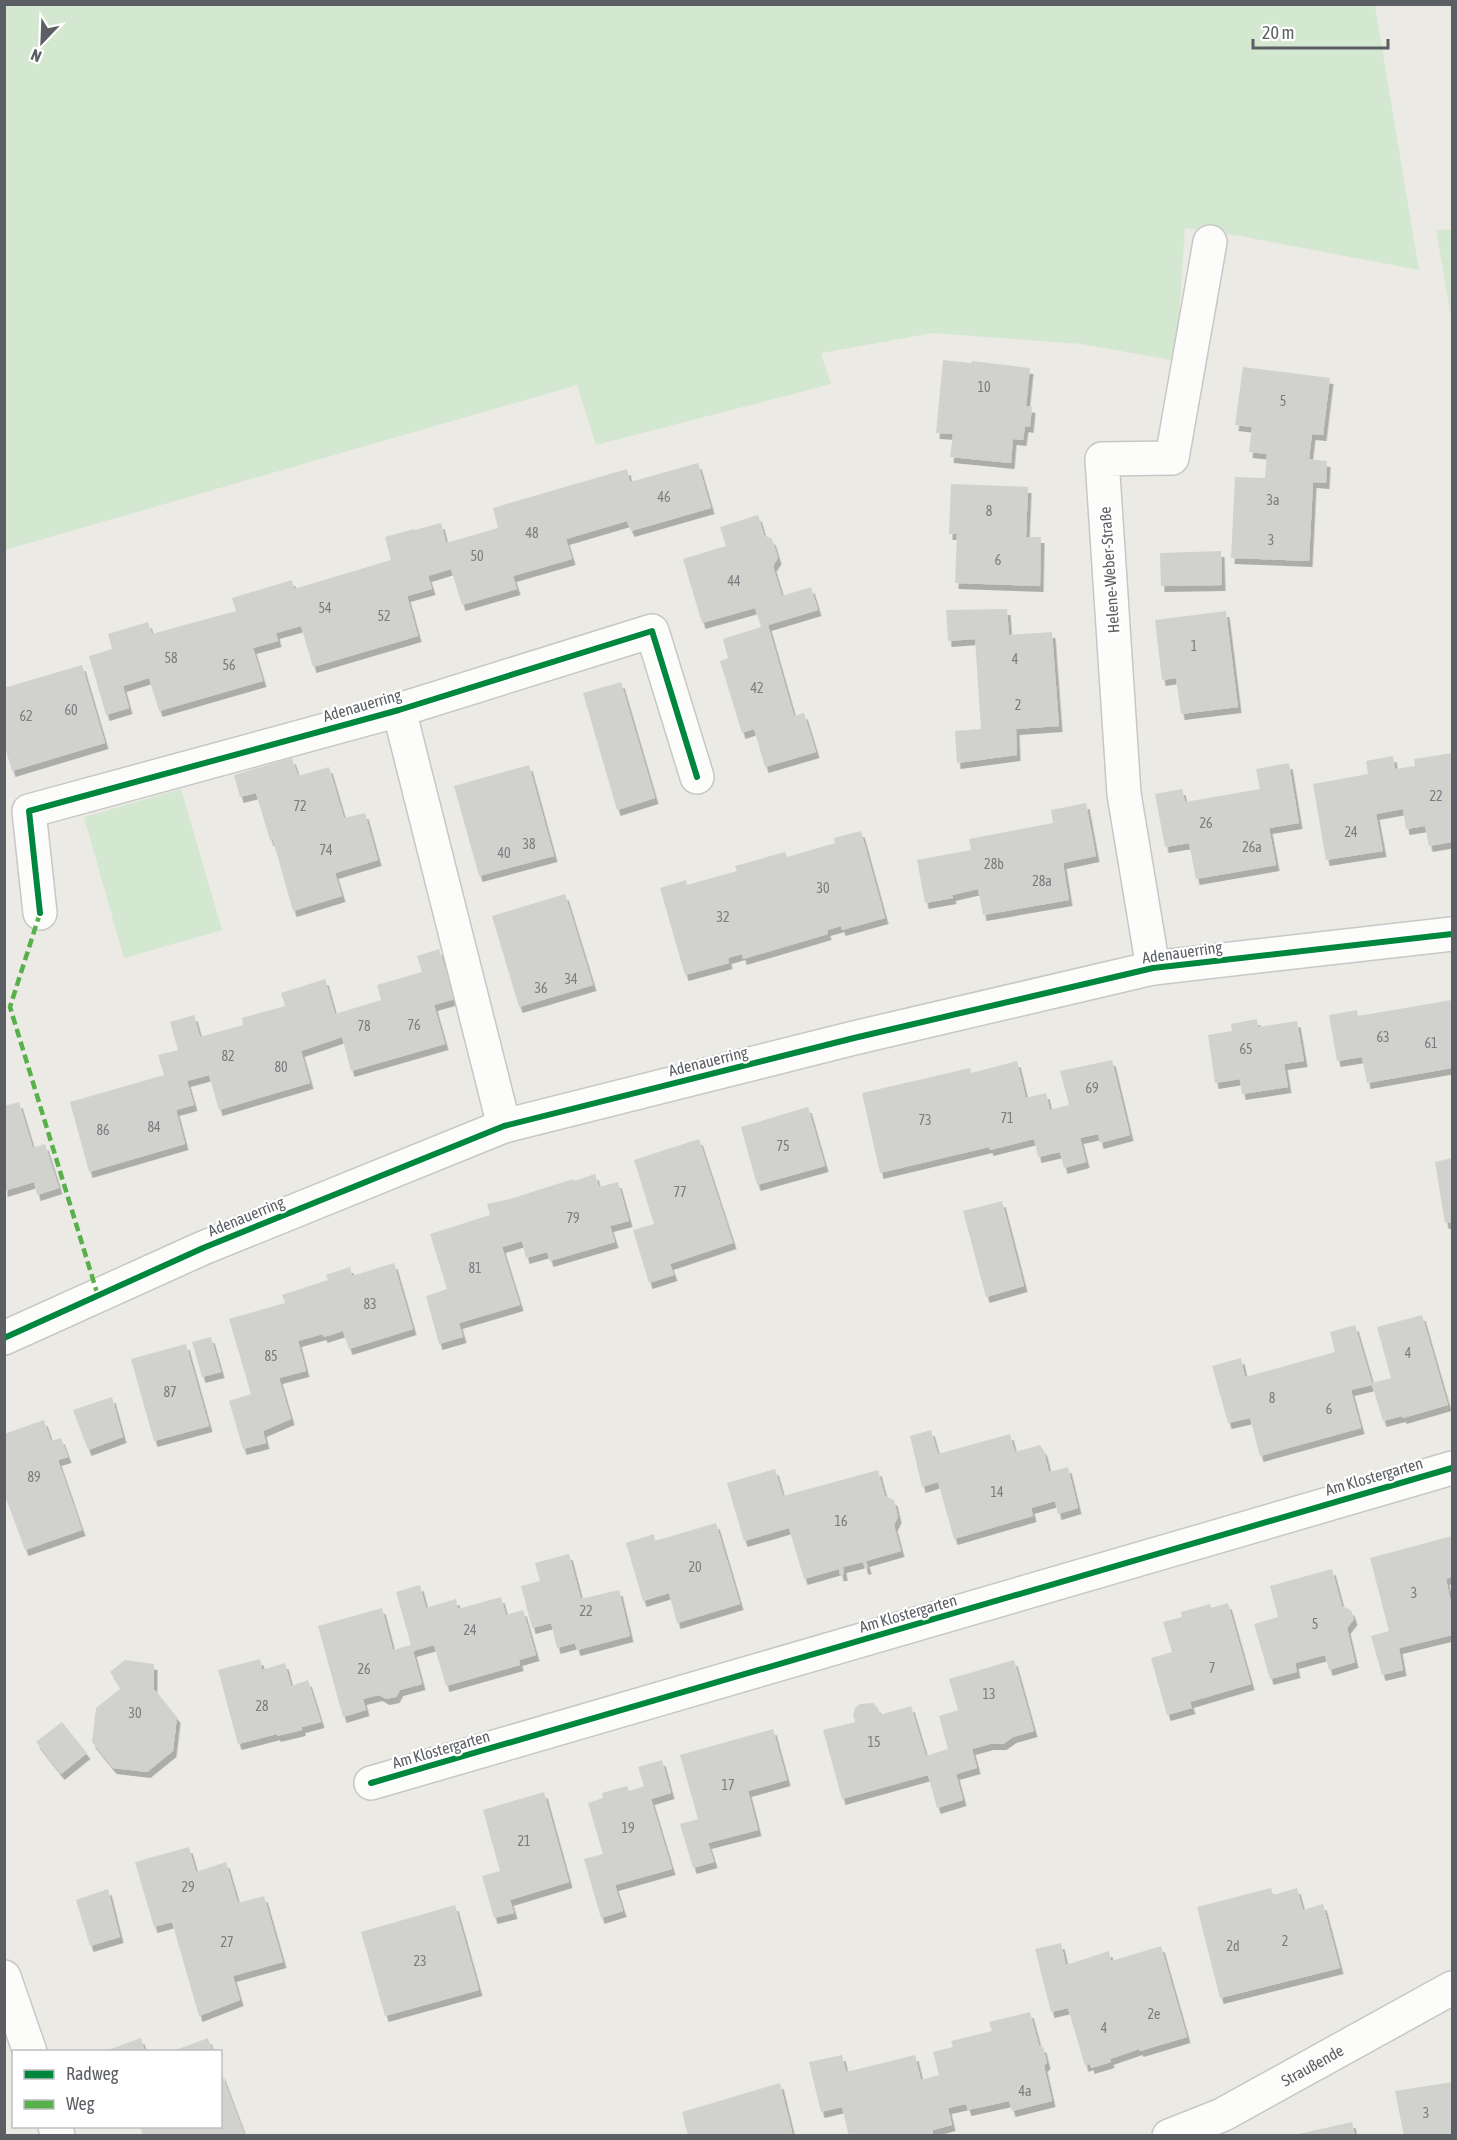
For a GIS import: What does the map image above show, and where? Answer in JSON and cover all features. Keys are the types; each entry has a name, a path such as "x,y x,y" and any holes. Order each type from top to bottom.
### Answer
{"street":[{"name":"Helene-Weber-Straße","path":"1153,968 1124,794 1102,459 1173,458 1210,242"},
{"name":"Adenauerring","path":"40,913 29,811 399,710 652,631 697,777"},
{"name":"Adenauerring","path":"399,710 504,1126"},
{"name":"Adenauerring","path":"4,1338 203,1248 504,1126 854,1038 1153,968 1452,934"},
{"name":"Am Klostergarten","path":"371,1783 1452,1468"},
{"path":"4,1977 29,2050"},
{"name":"Straußende","path":"1169,2136 1226,2125 1452,1988"}],"green space":[{"path":"5,5 1375,5 1419,270 1240,236 1185,228 1176,361 1082,344 933,333 821,353 831,384 596,445 577,385 5,550"},
{"path":"1452,229 1452,322 1436,230"},
{"path":"181,789 222,930 124,958 84,817"}],"building":[{"path":"943,360 1030,368 1026,406 1032,407 1030,427 1025,426 1023,440 1013,439 1011,463 950,457 953,434 936,433"},
{"path":"1243,367 1330,378 1323,435 1312,434 1309,459 1327,461 1326,483 1313,482 1309,561 1231,558 1235,477 1265,478 1267,454 1249,452 1252,427 1235,425"},
{"path":"698,463 711,508 631,531 627,521 566,539 572,559 513,576 517,589 462,605 451,569 428,576 432,589 407,596 418,636 313,667 301,626 276,633 278,641 253,648 263,681 159,711 149,678 123,686 129,708 106,715 89,656 112,649 108,634 148,622 152,634 236,611 232,598 292,580 294,589 391,560 385,537 441,523 446,543 498,528 493,508 627,469 630,482"},
{"path":"951,484 1028,487 1026,537 1041,537 1040,586 955,583 957,534 949,534"},
{"path":"758,515 764,535 772,539 778,558 773,566 782,596 811,587 818,610 768,625 794,716 804,713 816,752 765,767 754,729 742,733 720,661 728,658 723,639 761,627 755,608 702,623 683,559 726,546 720,527"},
{"path":"1221,551 1222,585 1161,586 1160,553"},
{"path":"1007,609 1009,635 1052,632 1059,726 1016,729 1017,755 957,763 955,731 981,729 975,639 948,641 946,610"},
{"path":"1226,611 1238,707 1181,714 1176,678 1162,680 1155,620"},
{"path":"82,665 105,743 12,771 4,744 4,688"},
{"path":"621,682 655,798 617,810 583,693"},
{"path":"1452,753 1452,842 1429,846 1425,826 1406,829 1403,809 1376,814 1383,851 1326,860 1313,784 1368,774 1366,761 1393,756 1395,769 1415,766 1414,759"},
{"path":"292,758 298,776 329,767 344,818 365,813 378,860 335,873 342,896 293,911 273,840 270,840 256,793 240,797 234,775"},
{"path":"1289,763 1299,823 1269,828 1276,865 1196,879 1189,843 1165,847 1155,794 1182,789 1185,802 1260,789 1256,769"},
{"path":"529,765 554,856 479,876 454,786"},
{"path":"1086,803 1096,856 1063,863 1069,900 983,915 978,889 952,895 953,898 925,903 917,860 971,850 969,839 1053,823 1051,810"},
{"path":"861,831 885,918 842,930 841,926 827,930 828,934 743,959 742,954 728,958 729,963 685,975 660,888 686,880 687,885 737,871 735,866 785,852 787,857 835,843 834,838"},
{"path":"565,894 593,985 519,1007 492,916"},
{"path":"439,949 455,999 434,1005 445,1044 351,1071 342,1037 301,1051 310,1083 219,1110 209,1075 187,1081 194,1105 176,1110 185,1144 89,1172 70,1102 164,1075 158,1055 178,1050 170,1022 194,1015 200,1037 243,1025 242,1018 285,1006 281,993 325,979 335,1014 381,1000 377,985 422,972 417,956"},
{"path":"1452,1000 1452,1068 1367,1083 1362,1057 1337,1061 1329,1015 1357,1010 1358,1016"},
{"path":"1257,1019 1258,1027 1297,1021 1304,1061 1284,1064 1288,1087 1242,1094 1240,1079 1215,1083 1208,1035 1232,1031 1231,1024"},
{"path":"1112,1060 1130,1135 1100,1143 1098,1134 1080,1138 1086,1162 1064,1168 1060,1152 1038,1157 1034,1139 990,1150 989,1147 880,1173 862,1093 970,1068 971,1073 1017,1061 1026,1098 1046,1093 1050,1110 1069,1105 1060,1071"},
{"path":"19,1102 33,1148 45,1144 59,1188 37,1195 34,1182 4,1191 4,1106"},
{"path":"808,1107 825,1166 757,1185 741,1127"},
{"path":"699,1139 733,1243 670,1264 674,1275 649,1283 633,1230 654,1224 634,1160"},
{"path":"1452,1158 1452,1222 1445,1223 1435,1162"},
{"path":"595,1174 599,1187 618,1182 629,1221 610,1226 615,1242 550,1261 547,1252 526,1258 522,1241 502,1247 520,1305 459,1323 463,1337 439,1344 426,1296 447,1289 430,1234 490,1215 487,1204"},
{"path":"1002,1201 1024,1286 986,1297 963,1211"},
{"path":"394,1263 413,1329 349,1349 343,1331 298,1341 306,1371 279,1378 291,1419 263,1431 266,1443 243,1449 229,1401 251,1394 229,1319 285,1303 282,1295 328,1280 326,1275 350,1267 352,1276"},
{"path":"1422,1315 1448,1405 1403,1418 1402,1416 1383,1421 1372,1385 1351,1390 1361,1428 1260,1456 1250,1418 1228,1423 1212,1366 1241,1358 1245,1377 1335,1352 1330,1332 1355,1325 1372,1383 1391,1378 1377,1327"},
{"path":"211,1337 221,1372 202,1377 192,1342"},
{"path":"186,1344 209,1426 154,1441 131,1359"},
{"path":"112,1397 123,1437 88,1450 73,1410"},
{"path":"44,1420 51,1441 61,1438 68,1457 58,1460 82,1530 25,1550 4,1493 4,1434"},
{"path":"931,1430 938,1454 1010,1434 1015,1452 1040,1445 1044,1451 1049,1472 1068,1467 1078,1508 1058,1514 1055,1501 1031,1508 1033,1516 954,1539 938,1482 922,1487 910,1436"},
{"path":"775,1469 783,1496 878,1470 885,1496 894,1500 898,1517 894,1525 901,1551 866,1561 868,1568 865,1569 863,1562 843,1567 844,1575 840,1575 839,1569 804,1579 789,1528 744,1541 727,1483"},
{"path":"716,1523 740,1604 677,1623 669,1593 643,1601 626,1543 654,1534 655,1541"},
{"path":"1452,1536 1452,1577 1446,1579 1452,1607 1452,1635 1399,1648 1403,1670 1382,1675 1371,1636 1389,1631 1370,1558"},
{"path":"569,1554 581,1599 619,1590 630,1636 577,1650 575,1643 557,1648 551,1623 532,1628 521,1586 540,1581 535,1563"},
{"path":"1332,1569 1342,1606 1351,1610 1354,1619 1347,1628 1355,1662 1329,1670 1325,1655 1295,1663 1297,1672 1270,1679 1254,1624 1278,1617 1270,1586"},
{"path":"420,1585 426,1608 456,1599 458,1609 501,1597 506,1615 523,1610 536,1655 519,1660 520,1665 446,1686 434,1645 413,1651 422,1684 400,1690 396,1697 386,1699 379,1695 363,1699 366,1710 343,1717 318,1626 382,1608 393,1650 411,1645 396,1592"},
{"path":"1228,1603 1251,1684 1190,1702 1192,1708 1167,1715 1151,1658 1172,1652 1163,1622 1182,1617 1181,1612 1210,1604 1211,1608"},
{"path":"260,1659 262,1670 285,1663 291,1686 308,1680 321,1722 302,1727 302,1730 238,1744 218,1670"},
{"path":"125,1660 154,1664 154,1690 177,1717 173,1751 147,1772 113,1768 92,1742 96,1708 121,1688 110,1672"},
{"path":"1014,1660 1034,1731 1013,1737 1003,1744 990,1744 972,1749 977,1768 956,1774 963,1800 937,1808 928,1775 842,1799 823,1730 855,1722 853,1715 855,1708 860,1704 873,1703 880,1715 911,1706 926,1756 948,1749 939,1716 958,1710 949,1679"},
{"path":"62,1722 87,1753 61,1774 36,1742"},
{"path":"773,1729 787,1780 748,1791 758,1830 708,1843 714,1862 693,1868 680,1824 698,1819 680,1755"},
{"path":"662,1760 671,1793 651,1799 672,1869 615,1885 623,1911 601,1918 584,1859 603,1854 588,1803 603,1798 602,1793 627,1786 629,1791 644,1786 638,1767"},
{"path":"544,1792 569,1882 510,1900 514,1913 494,1918 482,1876 500,1871 483,1810"},
{"path":"189,1847 196,1872 226,1862 238,1903 264,1896 283,1962 233,1976 240,2000 199,2016 172,1922 154,1927 135,1862"},
{"path":"1271,1888 1273,1895 1297,1888 1303,1910 1323,1904 1340,1968 1220,1998 1197,1907"},
{"path":"108,1889 120,1937 90,1946 76,1900"},
{"path":"455,1905 479,1990 385,2016 361,1932"},
{"path":"1061,1943 1066,1965 1109,1951 1111,1961 1161,1946 1187,2037 1140,2051 1139,2049 1091,2068 1090,2064 1085,2066 1068,2008 1051,2012 1035,1949"},
{"path":"1030,2012 1039,2045 1043,2047 1047,2063 1044,2066 1052,2101 1012,2111 1009,2101 968,2110 966,2104 948,2108 952,2125 933,2130 933,2133 924,2136 849,2136 842,2107 821,2112 809,2062 842,2055 846,2072 915,2055 921,2080 939,2075 933,2052 953,2047 951,2041 992,2031 989,2022"},
{"path":"141,2038 144,2050 108,2050"},
{"path":"208,2038 212,2050 176,2050"},
{"path":"222,2075 245,2136 143,2136 141,2128 222,2128"},
{"path":"1452,2082 1452,2136 1404,2136 1395,2091"},
{"path":"780,2083 793,2136 688,2136 682,2112"},
{"path":"1352,2122 1355,2136 1294,2136 1294,2135"}],"marked path":[{"path":"40,913 10,1007 98,1296"}],"cycle path":[{"path":"40,913 29,811 399,710 652,631 697,777"},
{"path":"4,1338 203,1248 504,1126 854,1038 1153,968 1452,934"},
{"path":"371,1783 1452,1468"}]}
